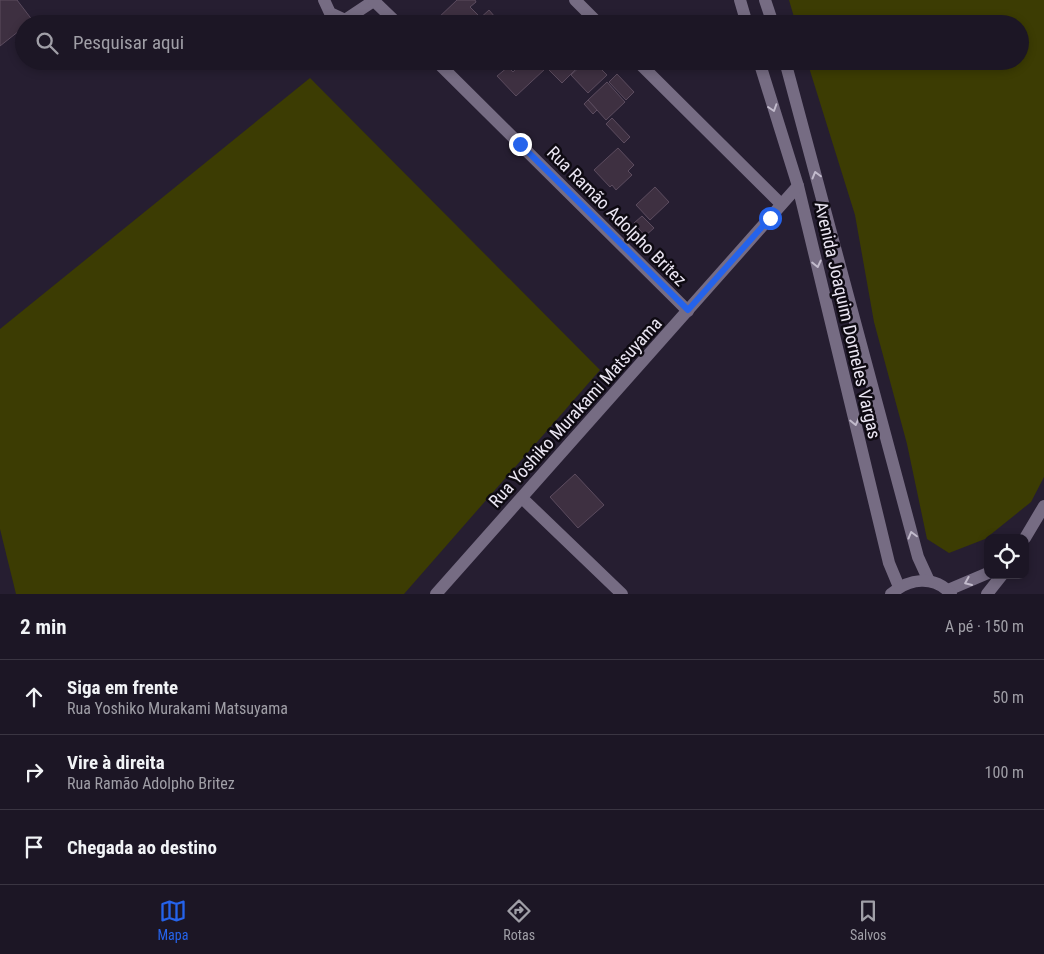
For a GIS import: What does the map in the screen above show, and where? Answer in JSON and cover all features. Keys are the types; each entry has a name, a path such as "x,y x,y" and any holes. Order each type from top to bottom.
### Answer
{"street":[{"path":"324,0 330,13 334,15"},
{"path":"352,15 374,0 389,15"},
{"path":"575,0 590,15"},
{"path":"740,0 744,15"},
{"path":"765,0 770,15"},
{"name":"Rua Ramão Adolpho Britez","path":"445,70 688,310"},
{"path":"646,70 781,204"},
{"name":"Avenida Joaquim Dorneles Vargas","path":"762,70 798,186 895,591"},
{"name":"Avenida Joaquim Dorneles Vargas","path":"787,70 918,557 929,581"},
{"name":"Rua Yoshiko Murakami Matsuyama","path":"436,594 798,186"},
{"path":"522,498 619,593"},
{"path":"1027,534 1044,506"},
{"path":"895,591 908,582 929,581 950,592 984,576"},
{"path":"987,594 999,579"}],"shaded area":[{"path":"789,0 1044,0 1044,477 1031,502 991,534 984,534 984,539 949,553 927,539 907,444 874,322 855,215 810,70 1029,70 1029,15 793,15"},
{"path":"310,78 600,370 404,594 16,594 0,529 0,329"}],"building":[{"path":"0,0 17,0 28,15 15,15 15,34 0,46"},
{"path":"457,0 475,0 476,2 470,7 478,15 441,15"},
{"path":"489,10 493,15 484,15"},
{"path":"504,70 513,72 515,70 544,70 516,96 497,76"},
{"path":"549,70 575,70 562,83"},
{"path":"576,70 602,70 607,75 588,93 571,75"},
{"path":"617,74 634,92 626,100 609,82"},
{"path":"607,82 625,102 606,120 588,100"},
{"path":"588,100 597,110 593,114 584,104"},
{"path":"612,118 630,137 624,143 606,124"},
{"path":"618,148 634,165 628,171 632,175 616,190 612,185 610,187 594,170"},
{"path":"655,187 669,202 650,220 636,205"},
{"path":"642,216 654,228 645,236 634,223"},
{"path":"575,474 604,505 578,528 550,497"}],"route":[{"path":"520,144 688,310 770,218"}]}
